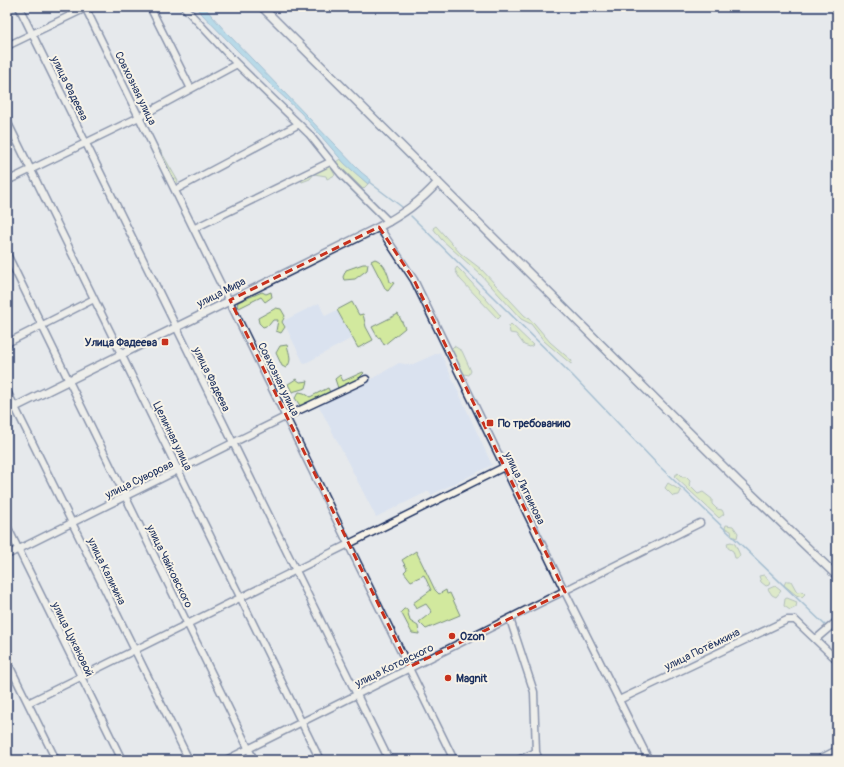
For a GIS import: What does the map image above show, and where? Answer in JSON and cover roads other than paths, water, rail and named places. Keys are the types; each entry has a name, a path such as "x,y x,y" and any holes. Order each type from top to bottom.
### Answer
{"main road":[{"path":"262,7 739,482 837,576"},
{"name":"улица Мира","path":"7,411 380,227 402,215 417,203 438,182"}],"street":[{"name":"улица Фадеева","path":"19,7 389,760"},
{"path":"7,46 86,7"},
{"name":"Совхозная улица","path":"86,7 454,760"},
{"path":"150,7 191,89"},
{"path":"184,7 238,64 309,134 330,162 389,222"},
{"path":"7,181 139,117 238,64"},
{"name":"Целинная улица","path":"7,121 320,760"},
{"path":"175,190 299,124"},
{"path":"195,228 330,162"},
{"name":"улица Литвинова","path":"380,227 414,280 565,592 649,760"},
{"name":"улица Чайковского","path":"7,254 254,760"},
{"path":"7,343 94,299"},
{"name":"улица Суворова","path":"7,555 287,416 366,379"},
{"name":"улица Калинина","path":"7,391 189,760"},
{"path":"28,703 504,467"},
{"name":"улица Котовского","path":"226,760 565,592 700,523"},
{"name":"улица Цукановой","path":"7,526 122,760"},
{"path":"510,619 534,692 536,752 539,760"},
{"name":"улица Потёмкина","path":"619,700 777,623 795,620 816,639"},
{"path":"837,621 816,639 837,660"},
{"path":"7,661 56,760"},
{"path":"818,760 837,750"},
{"path":"518,760 536,752"}],"water":[{"path":"195,7 205,8 227,33 361,172 371,180 368,184 345,164 301,113 274,88"}],"waterway":[{"path":"369,182 402,207"},
{"path":"411,216 573,376 659,466 825,625"}],"place":[{"name":"Улица Фадеева","path":"165,342"},
{"name":"По требованию","path":"490,423"},
{"name":"Ozon","path":"452,636"},
{"name":"Magnit","path":"448,678"}]}
